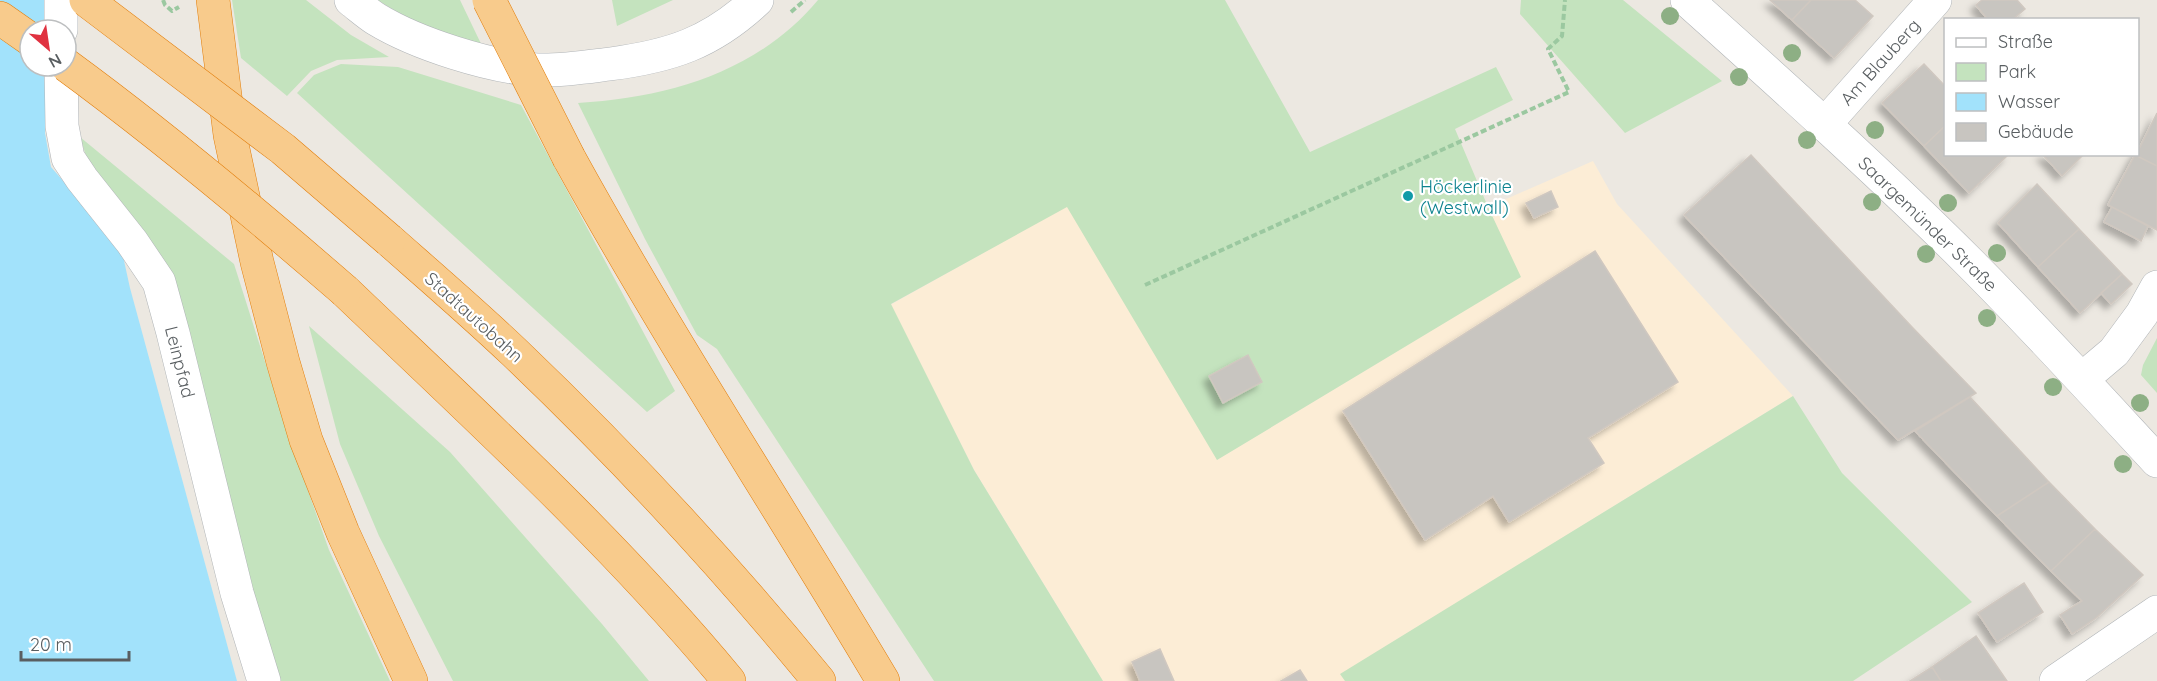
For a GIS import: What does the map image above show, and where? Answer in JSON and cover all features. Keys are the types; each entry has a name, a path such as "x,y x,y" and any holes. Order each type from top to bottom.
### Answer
{"highway":[{"name":"Stadtautobahn","path":"86,0 283,149 514,352 679,520 761,610 819,681"},
{"path":"213,0 230,135 257,262 283,362 306,440 343,533 411,681"},
{"path":"489,0 569,158 622,253 679,350 883,681"},
{"path":"0,18 18,31"},
{"path":"78,74 232,193 345,291 555,493 640,580 729,681"}],"street":[{"path":"61,0 61,18"},
{"path":"351,0 377,20 428,44 490,63 537,70 574,69 672,53 708,37 741,15 757,0"},
{"name":"Saargemünder Straße","path":"1687,0 1825,124 1968,262 2082,379 2157,461"},
{"name":"Am Blauberg","path":"1825,124 1935,0"},
{"name":"Leinpfad","path":"61,78 62,126 68,158 132,242 159,282 237,593 264,681"},
{"path":"2082,379 2114,352 2142,314 2157,286"},
{"path":"2056,681 2157,612"}],"path":[{"path":"163,0 172,11 181,6 180,0"},
{"path":"1145,285 1569,92 1548,49 1562,36 1565,0"}],"shaded area":[{"path":"1593,161 1617,204 1793,396 1341,674 1345,681 1103,681 974,470 890,305 1067,206 1218,459 1520,277 1488,207"}],"green space":[{"path":"232,0 306,0 351,35 389,57 337,60 311,71 287,96 241,58"},
{"path":"377,0 460,0 484,50 416,23"},
{"path":"612,0 673,0 617,26"},
{"path":"818,0 1225,0 1310,152 1496,67 1513,100 1455,129 1521,277 1217,460 1067,207 891,304 974,470 1103,681 934,681 717,349 697,335 645,239 578,103 645,95 709,77 768,46 794,25"},
{"path":"1521,0 1623,0 1722,81 1625,133 1520,14"},
{"path":"341,64 398,67 521,105 675,391 647,412 297,93 314,75"},
{"path":"80,137 234,264 289,437 329,550 390,681 273,681 185,321 87,159"},
{"path":"309,326 450,452 602,624 649,681 453,681 379,536 340,444"},
{"path":"2157,338 2157,393 2141,375 2143,365"},
{"path":"1793,396 1842,473 1972,602 1853,681 1345,681 1340,674"}],"water":[{"path":"0,0 47,0 47,18 18,18 18,78 47,78 45,133 51,167 121,247 130,288 237,681 0,681"}],"building":[{"path":"1770,0 1811,0 1792,20"},
{"path":"1811,0 1855,0 1873,16 1834,58 1792,20"},
{"path":"1982,0 2017,0 2025,9 2014,18 1986,18 1976,5"},
{"path":"1924,64 1944,85 1944,127 1924,146 1882,103"},
{"path":"2157,113 2157,166 2137,156 2139,156 2139,149"},
{"path":"1944,127 1944,156 2007,156 1969,193 1924,146"},
{"path":"1751,155 1976,393 1898,440 1684,215"},
{"path":"2044,156 2082,156 2062,176"},
{"path":"2134,156 2157,166 2157,230 2108,205"},
{"path":"2037,184 2079,229 2038,267 1998,223"},
{"path":"1551,191 1558,207 1534,218 1526,203"},
{"path":"2112,207 2148,226 2141,241 2104,222"},
{"path":"2079,229 2122,274 2080,313 2038,267"},
{"path":"1595,251 1678,382 1588,438 1604,463 1509,522 1493,496 1425,540 1343,411"},
{"path":"2122,274 2132,284 2111,304 2101,293"},
{"path":"1248,355 1262,382 1223,403 1209,376"},
{"path":"1970,397 2049,482 1997,516 1915,431"},
{"path":"2049,482 2095,529 2051,571 1997,516"},
{"path":"2095,529 2143,575 2096,618 2072,634 2060,615 2082,601 2051,571"},
{"path":"2024,583 2043,612 1997,642 1978,613"},
{"path":"1976,636 2007,681 1941,681 1932,667"},
{"path":"1160,649 1174,681 1140,681 1132,662"},
{"path":"1932,667 1941,681 1910,681"},
{"path":"1300,670 1307,681 1281,681"}],"place":[{"name":"Höckerlinie (Westwall)","path":"1408,196"}]}
